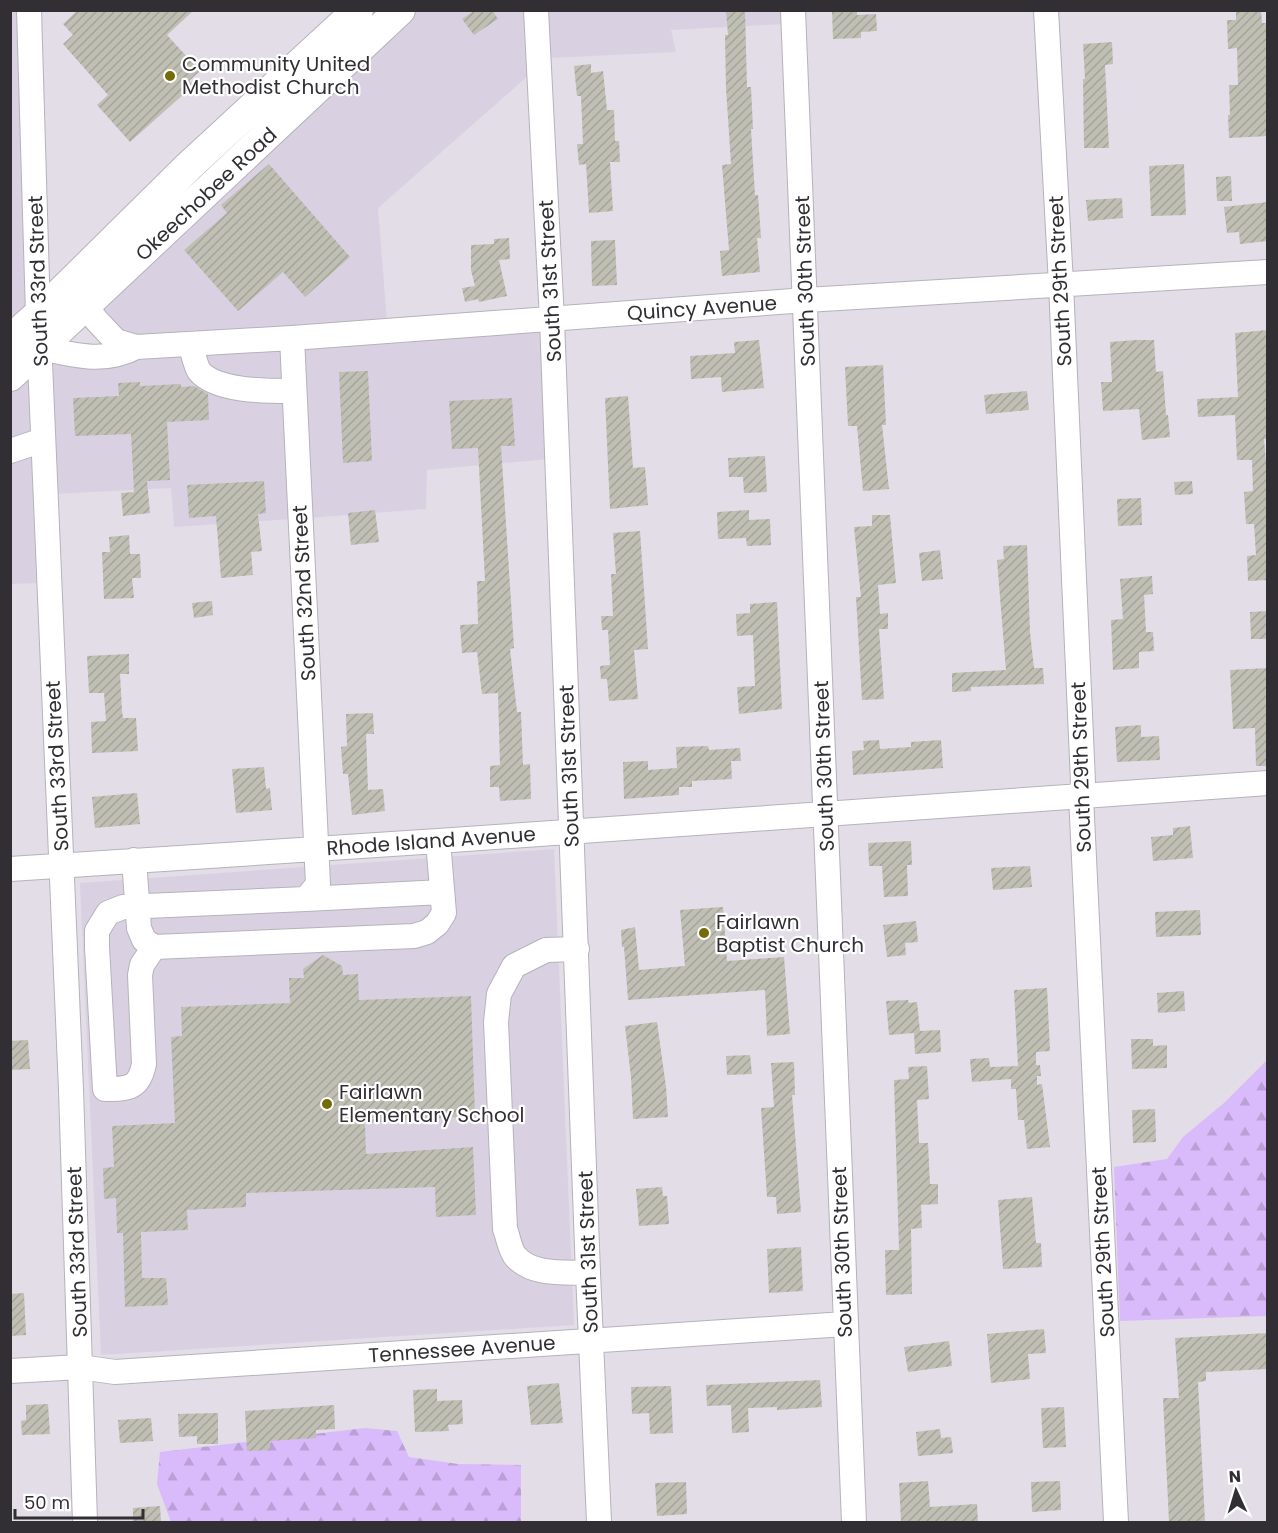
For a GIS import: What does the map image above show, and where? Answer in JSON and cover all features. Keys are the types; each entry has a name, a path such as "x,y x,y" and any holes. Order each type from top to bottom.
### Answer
{"main road":[{"name":"Okeechobee Road","path":"10,340 189,166 358,10"},
{"name":"Okeechobee Road","path":"10,376 400,10"}],"street":[{"name":"South 33rd Street","path":"29,10 38,315 71,1090 86,1522"},
{"name":"South 31st Street","path":"536,10 552,320 599,1522"},
{"name":"South 30th Street","path":"794,10 854,1522"},
{"name":"South 29th Street","path":"1046,10 1116,1522"},
{"name":"Quincy Avenue","path":"86,306 116,341 136,347 552,320 806,300 1268,272"},
{"name":"South 32nd Street","path":"292,338 318,884 306,899"},
{"path":"190,344 199,370 214,382 259,391 294,391"},
{"name":"Quincy Avenue","path":"40,348 83,357 124,354 136,347"},
{"path":"10,451 43,440"},
{"name":"Rhode Island Avenue","path":"10,868 438,841 1268,783"},
{"path":"134,860 139,928 144,940 154,947 414,936 427,932 438,924 444,913 438,841"},
{"path":"105,1089 97,947 101,921 108,913 115,909 137,907 442,892"},
{"path":"64,932 98,931"},
{"path":"71,1090 123,1089 135,1085 142,1076 144,1064 140,975 142,965 154,947"},
{"path":"577,949 546,950 514,966 499,994 496,1022 506,1229 515,1256 534,1269 588,1273"},
{"name":"Tennessee Avenue","path":"10,1371 80,1367 115,1372 845,1324"}],"shaded area":[{"path":"21,10 29,311 11,327 10,11"},
{"path":"413,11 527,11 530,74 378,208 387,321 141,337 139,334 135,336 120,332 98,308"},
{"path":"544,11 785,11 785,24 671,30 676,52 549,58"},
{"path":"544,330 549,459 427,470 426,509 309,518 301,347"},
{"path":"284,348 292,519 174,527 171,488 54,494 50,360 137,357 142,359 143,356"},
{"path":"32,369 40,583 11,584 11,389"},
{"name":"Fairlawn Elementary School","path":"554,849 574,1325 101,1355 80,883"}],"green space":[{"path":"1266,1061 1267,1316 1120,1321 1114,1167 1167,1159 1183,1137 1224,1103"},
{"path":"365,1428 397,1431 409,1457 458,1464 521,1465 521,1522 171,1522 157,1484 160,1452"}],"building":[{"name":"Community United Methodist Church","path":"78,10 194,10 167,35 200,71 189,81 194,85 130,142 97,105 108,95 63,44 73,35 63,24"},
{"path":"475,10 492,10 498,19 474,35 462,19"},
{"path":"726,10 745,10 747,87 751,87 755,195 758,195 761,238 757,238 760,272 722,276 720,251 729,250 722,165 731,164 726,88 725,35 728,35"},
{"path":"832,10 857,10 857,15 876,14 877,31 861,32 861,38 833,39"},
{"path":"1236,10 1261,10 1262,23 1267,23 1268,136 1229,138 1229,85 1238,85 1237,48 1228,49 1227,20 1236,20"},
{"path":"1112,42 1113,64 1105,65 1109,148 1084,148 1083,44"},
{"path":"591,64 591,73 603,71 607,110 614,110 615,141 619,141 620,162 610,162 613,211 589,213 586,164 579,165 577,144 583,144 581,96 577,96 574,66"},
{"path":"269,164 350,257 305,297 283,272 238,311 184,250 227,213 221,205"},
{"path":"1184,164 1186,215 1151,216 1149,166"},
{"path":"1231,176 1232,201 1217,201 1216,177"},
{"path":"1122,198 1123,218 1088,221 1086,200"},
{"path":"1268,202 1268,241 1240,244 1239,232 1227,233 1224,207"},
{"path":"509,238 510,259 499,260 507,296 479,302 478,299 465,302 462,288 475,286 471,270 471,245 494,244 494,239"},
{"path":"615,240 617,285 592,286 591,241"},
{"path":"1268,330 1268,439 1264,439 1268,483 1268,580 1248,581 1247,556 1256,555 1254,524 1246,524 1244,492 1253,491 1252,460 1237,460 1235,415 1198,417 1197,399 1238,397 1235,333"},
{"path":"759,340 764,388 722,392 721,377 691,379 690,356 735,353 734,342"},
{"path":"1154,340 1156,372 1163,371 1170,437 1142,440 1139,409 1103,411 1101,382 1112,382 1110,342"},
{"path":"883,365 886,425 882,425 889,489 863,491 857,426 848,426 845,367"},
{"path":"368,371 372,461 343,463 339,372"},
{"path":"140,382 140,386 181,384 181,387 194,386 208,394 209,420 167,422 170,480 147,481 150,513 123,516 121,493 134,492 131,434 75,436 73,398 119,396 118,383"},
{"path":"1027,391 1029,410 986,414 984,395"},
{"path":"628,396 633,468 645,467 648,505 610,509 605,398"},
{"path":"512,398 515,446 501,446 514,648 510,649 517,712 521,712 523,765 530,764 531,799 500,801 499,787 490,787 490,766 500,765 498,693 482,694 477,652 462,653 460,625 478,624 477,581 485,581 478,448 452,449 449,401"},
{"path":"765,456 767,492 744,493 743,477 729,477 728,458"},
{"path":"264,481 266,513 258,514 262,551 251,552 253,575 221,578 216,516 189,518 187,485"},
{"path":"1192,481 1193,494 1175,495 1174,482"},
{"path":"1141,498 1142,525 1118,526 1117,499"},
{"path":"375,510 379,542 351,545 348,513"},
{"path":"749,510 749,520 770,519 771,545 747,546 746,538 718,539 717,512"},
{"path":"872,515 890,515 896,583 878,585 880,614 888,613 888,629 879,629 884,699 862,700 856,597 861,597 854,527 872,526"},
{"path":"640,531 648,649 634,650 638,699 609,701 607,679 601,679 600,666 610,665 608,630 602,630 601,616 613,616 611,574 616,574 613,533"},
{"path":"129,535 130,554 140,554 141,578 132,578 134,598 104,599 102,552 110,552 109,537"},
{"path":"1027,545 1030,632 1034,668 1043,668 1044,684 971,687 971,691 952,692 952,673 1006,670 997,560 1004,559 1003,546"},
{"path":"940,550 943,579 922,581 919,553"},
{"path":"1152,576 1153,594 1144,595 1146,632 1153,632 1154,651 1139,652 1139,668 1113,670 1111,620 1123,619 1120,579"},
{"path":"212,601 213,615 194,618 192,603"},
{"path":"777,602 782,709 739,714 737,687 755,686 753,635 737,636 736,614 750,613 750,604"},
{"path":"1268,611 1268,639 1251,639 1250,612"},
{"path":"129,654 129,674 120,674 122,711 123,718 136,718 138,751 92,753 91,722 106,721 104,693 89,693 87,656"},
{"path":"1268,668 1268,766 1256,766 1255,728 1233,729 1230,670"},
{"path":"373,713 374,734 366,734 368,790 383,789 385,811 352,815 348,774 343,774 341,747 347,746 346,714"},
{"path":"1141,725 1141,737 1159,736 1160,760 1117,762 1115,727"},
{"path":"879,740 880,749 911,747 911,742 941,740 943,768 853,775 852,751 864,750 863,741"},
{"path":"708,746 709,750 740,748 741,761 731,761 732,779 692,781 692,787 679,787 679,795 624,799 623,762 648,761 648,770 677,768 676,747"},
{"path":"264,767 266,789 270,788 272,810 236,813 232,769"},
{"path":"137,793 140,824 95,828 92,797"},
{"path":"1190,826 1193,858 1153,861 1151,837 1173,835 1173,828"},
{"path":"911,841 912,865 907,865 908,896 884,897 882,866 869,866 868,843"},
{"path":"1030,866 1032,887 993,890 991,868"},
{"name":"Fairlawn Baptist Church","path":"723,907 727,961 784,957 790,1034 767,1036 765,990 628,1000 621,930 635,927 639,970 685,966 680,910"},
{"path":"1200,910 1201,935 1156,937 1155,912"},
{"path":"916,921 918,942 905,943 906,955 887,957 883,925"},
{"path":"323,955 342,966 343,975 358,974 359,1000 471,996 475,1116 365,1123 366,1154 473,1147 476,1215 436,1217 435,1187 246,1193 246,1207 187,1210 188,1230 141,1232 142,1278 166,1278 168,1305 125,1307 123,1233 117,1233 116,1198 104,1199 103,1168 114,1167 112,1126 175,1123 171,1037 182,1036 181,1007 290,1003 289,978 304,978 303,969"},
{"path":"1047,988 1050,1051 1036,1052 1036,1065 1040,1065 1041,1076 1037,1076 1037,1085 1042,1084 1050,1147 1027,1149 1024,1120 1018,1120 1016,1089 1011,1089 1011,1079 972,1082 970,1059 989,1058 990,1067 1018,1066 1014,990"},
{"path":"1184,991 1185,1011 1158,1013 1157,993"},
{"path":"908,1000 909,1003 917,1002 920,1031 940,1030 941,1052 915,1054 914,1033 889,1035 886,1001"},
{"path":"657,1022 668,1117 633,1119 625,1026"},
{"path":"1131,1039 1153,1039 1153,1046 1167,1045 1167,1068 1132,1069"},
{"path":"28,1040 30,1069 10,1070 10,1041"},
{"path":"750,1055 752,1074 727,1075 726,1056"},
{"path":"794,1062 795,1095 792,1095 801,1212 777,1214 776,1197 767,1197 761,1108 774,1107 771,1063"},
{"path":"927,1066 929,1099 917,1100 919,1143 928,1143 930,1184 938,1184 938,1204 921,1205 922,1228 911,1229 912,1294 886,1295 885,1250 899,1250 894,1080 909,1079 908,1067"},
{"path":"1155,1109 1156,1142 1133,1143 1132,1110"},
{"path":"662,1187 663,1196 667,1196 669,1224 639,1226 636,1189"},
{"path":"1032,1197 1036,1243 1041,1243 1042,1267 1003,1269 998,1200"},
{"path":"801,1247 803,1291 769,1293 767,1249"},
{"path":"24,1293 26,1335 10,1336 10,1294"},
{"path":"1044,1329 1046,1353 1028,1354 1030,1379 991,1383 987,1334"},
{"path":"1268,1333 1268,1369 1206,1372 1206,1381 1198,1382 1205,1522 1169,1522 1163,1398 1179,1398 1175,1338"},
{"path":"949,1341 952,1366 908,1372 904,1347"},
{"path":"820,1380 822,1407 777,1410 777,1407 748,1408 749,1432 732,1433 731,1405 707,1406 706,1385"},
{"path":"559,1383 563,1423 531,1425 527,1386"},
{"path":"671,1386 673,1433 650,1434 649,1413 632,1414 631,1387"},
{"path":"437,1389 437,1401 462,1400 463,1424 448,1425 449,1431 415,1432 413,1390"},
{"path":"48,1404 50,1434 22,1435 21,1421 26,1420 26,1405"},
{"path":"334,1405 335,1429 316,1430 316,1438 270,1441 270,1450 247,1451 245,1411"},
{"path":"1064,1407 1066,1447 1043,1448 1041,1408"},
{"path":"218,1413 218,1444 197,1444 197,1436 179,1437 178,1414"},
{"path":"151,1418 153,1441 120,1443 118,1420"},
{"path":"940,1429 941,1438 951,1437 953,1453 918,1456 916,1432"},
{"path":"928,1481 930,1507 977,1504 978,1522 901,1522 899,1483"},
{"path":"1060,1481 1061,1510 1032,1512 1031,1482"},
{"path":"686,1482 687,1514 657,1516 655,1483"},
{"path":"160,1506 161,1522 133,1522 133,1508"}],"place":[{"name":"Community United Methodist Church","path":"170,76"},
{"name":"Fairlawn Baptist Church","path":"704,933"},
{"name":"Fairlawn Elementary School","path":"327,1104"}]}
